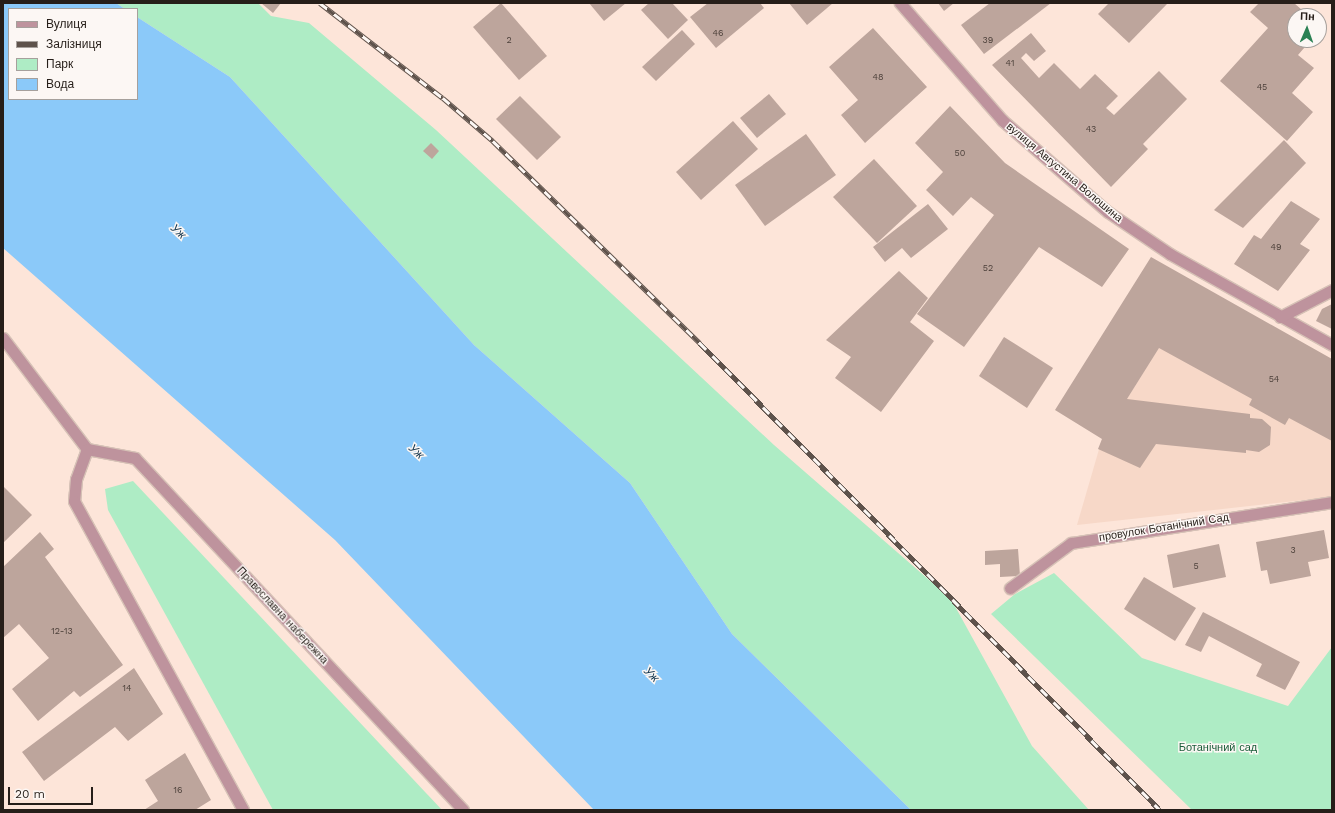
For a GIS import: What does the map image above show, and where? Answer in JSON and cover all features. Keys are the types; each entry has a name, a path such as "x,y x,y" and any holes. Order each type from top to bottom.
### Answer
{"street":[{"name":"вулиця Августина Волошина","path":"900,3 1002,120 1108,212 1280,317 1332,345"},
{"path":"1280,317 1332,290"},
{"path":"3,338 87,449 76,479 74,501 243,810"},
{"name":"Православна набережна","path":"87,449 135,458 463,810"},
{"name":"провулок Ботанічний Сад","path":"1010,588 1071,542 1332,502"}],"shaded area":[{"path":"1197,286 1332,359 1332,497 1077,525 1102,439"}],"green space":[{"path":"116,3 258,3 271,16 309,23 436,130 774,445 951,599 1032,746 1089,810 911,810 732,634 630,483 474,345 230,77 138,18 138,8 124,8"},
{"path":"133,481 442,810 273,810 108,510 105,489"},
{"name":"Ботанічний сад","path":"1054,573 1142,658 1288,706 1332,647 1332,810 1192,810 991,614 1015,594"}],"water":[{"name":"Уж","path":"3,3 116,3 124,8 8,8 8,100 138,100 138,18 230,77 474,345 630,483 732,634 911,810 594,810 335,540 3,248"}],"building":[{"path":"261,3 281,3 273,13"},
{"path":"501,3 547,56 519,80 473,27"},
{"path":"589,3 626,3 604,21"},
{"path":"649,3 672,3 688,20 668,39 641,10"},
{"path":"708,3 760,3 764,8 716,48 690,17"},
{"path":"789,3 833,3 807,25"},
{"path":"938,3 954,3 944,11"},
{"path":"990,3 1051,3 984,54 961,25"},
{"path":"1109,3 1168,3 1129,43 1098,14"},
{"path":"1259,3 1294,3 1300,8 1287,8 1287,48 1304,48 1298,55 1314,68 1292,93 1313,112 1287,141 1220,81 1268,28 1250,12"},
{"path":"873,28 927,87 865,143 841,115 858,100 829,67"},
{"path":"682,30 695,44 656,81 642,67"},
{"path":"1031,33 1046,51 1034,61 1026,53 1021,58 1039,78 1054,63 1080,89 1095,74 1118,96 1106,108 1114,115 1159,71 1187,99 1143,144 1148,149 1111,187 992,65"},
{"path":"769,94 786,114 757,138 740,118"},
{"path":"520,96 561,137 537,160 496,119"},
{"path":"950,106 1005,163 1129,249 1102,287 1039,247 964,347 917,314 994,215 971,197 953,216 926,190 943,172 915,143"},
{"path":"733,121 758,149 701,200 676,172"},
{"path":"806,134 836,175 765,226 735,185"},
{"path":"1284,140 1306,163 1243,228 1214,210"},
{"path":"431,143 439,151 432,159 423,151"},
{"path":"874,159 917,206 877,243 833,197"},
{"path":"1291,201 1320,219 1300,244 1310,250 1278,291 1234,264 1254,235 1261,239"},
{"path":"928,204 948,229 911,258 902,248 885,262 873,247"},
{"path":"1151,257 1332,359 1332,441 1289,418 1285,425 1249,405 1252,399 1159,348 1127,399 1250,414 1250,418 1262,419 1271,427 1270,445 1259,452 1246,450 1246,453 1156,444 1140,468 1098,449 1102,439 1055,410"},
{"path":"899,271 928,298 910,322 934,341 881,412 835,378 851,357 826,340"},
{"path":"1332,304 1332,329 1316,321 1322,309"},
{"path":"1004,337 1053,368 1027,408 979,376"},
{"path":"3,486 32,515 3,543"},
{"path":"1324,530 1329,558 1308,562 1311,576 1270,584 1267,570 1261,571 1256,542"},
{"path":"40,532 54,549 45,557 123,665 80,697 74,691 38,721 12,689 49,658 19,624 3,638 3,567"},
{"path":"1219,544 1226,577 1173,588 1167,555"},
{"path":"1018,549 1020,576 1000,577 1000,564 985,565 985,551"},
{"path":"1144,577 1196,608 1175,641 1124,609"},
{"path":"1203,612 1300,662 1285,690 1256,676 1262,664 1209,636 1201,652 1185,645"},
{"path":"134,668 163,714 128,741 115,727 44,781 22,752"},
{"path":"185,753 211,800 195,810 144,810 158,801 145,780"}],"railway":[{"path":"320,3 443,98 493,141 700,343 1160,810"}]}
